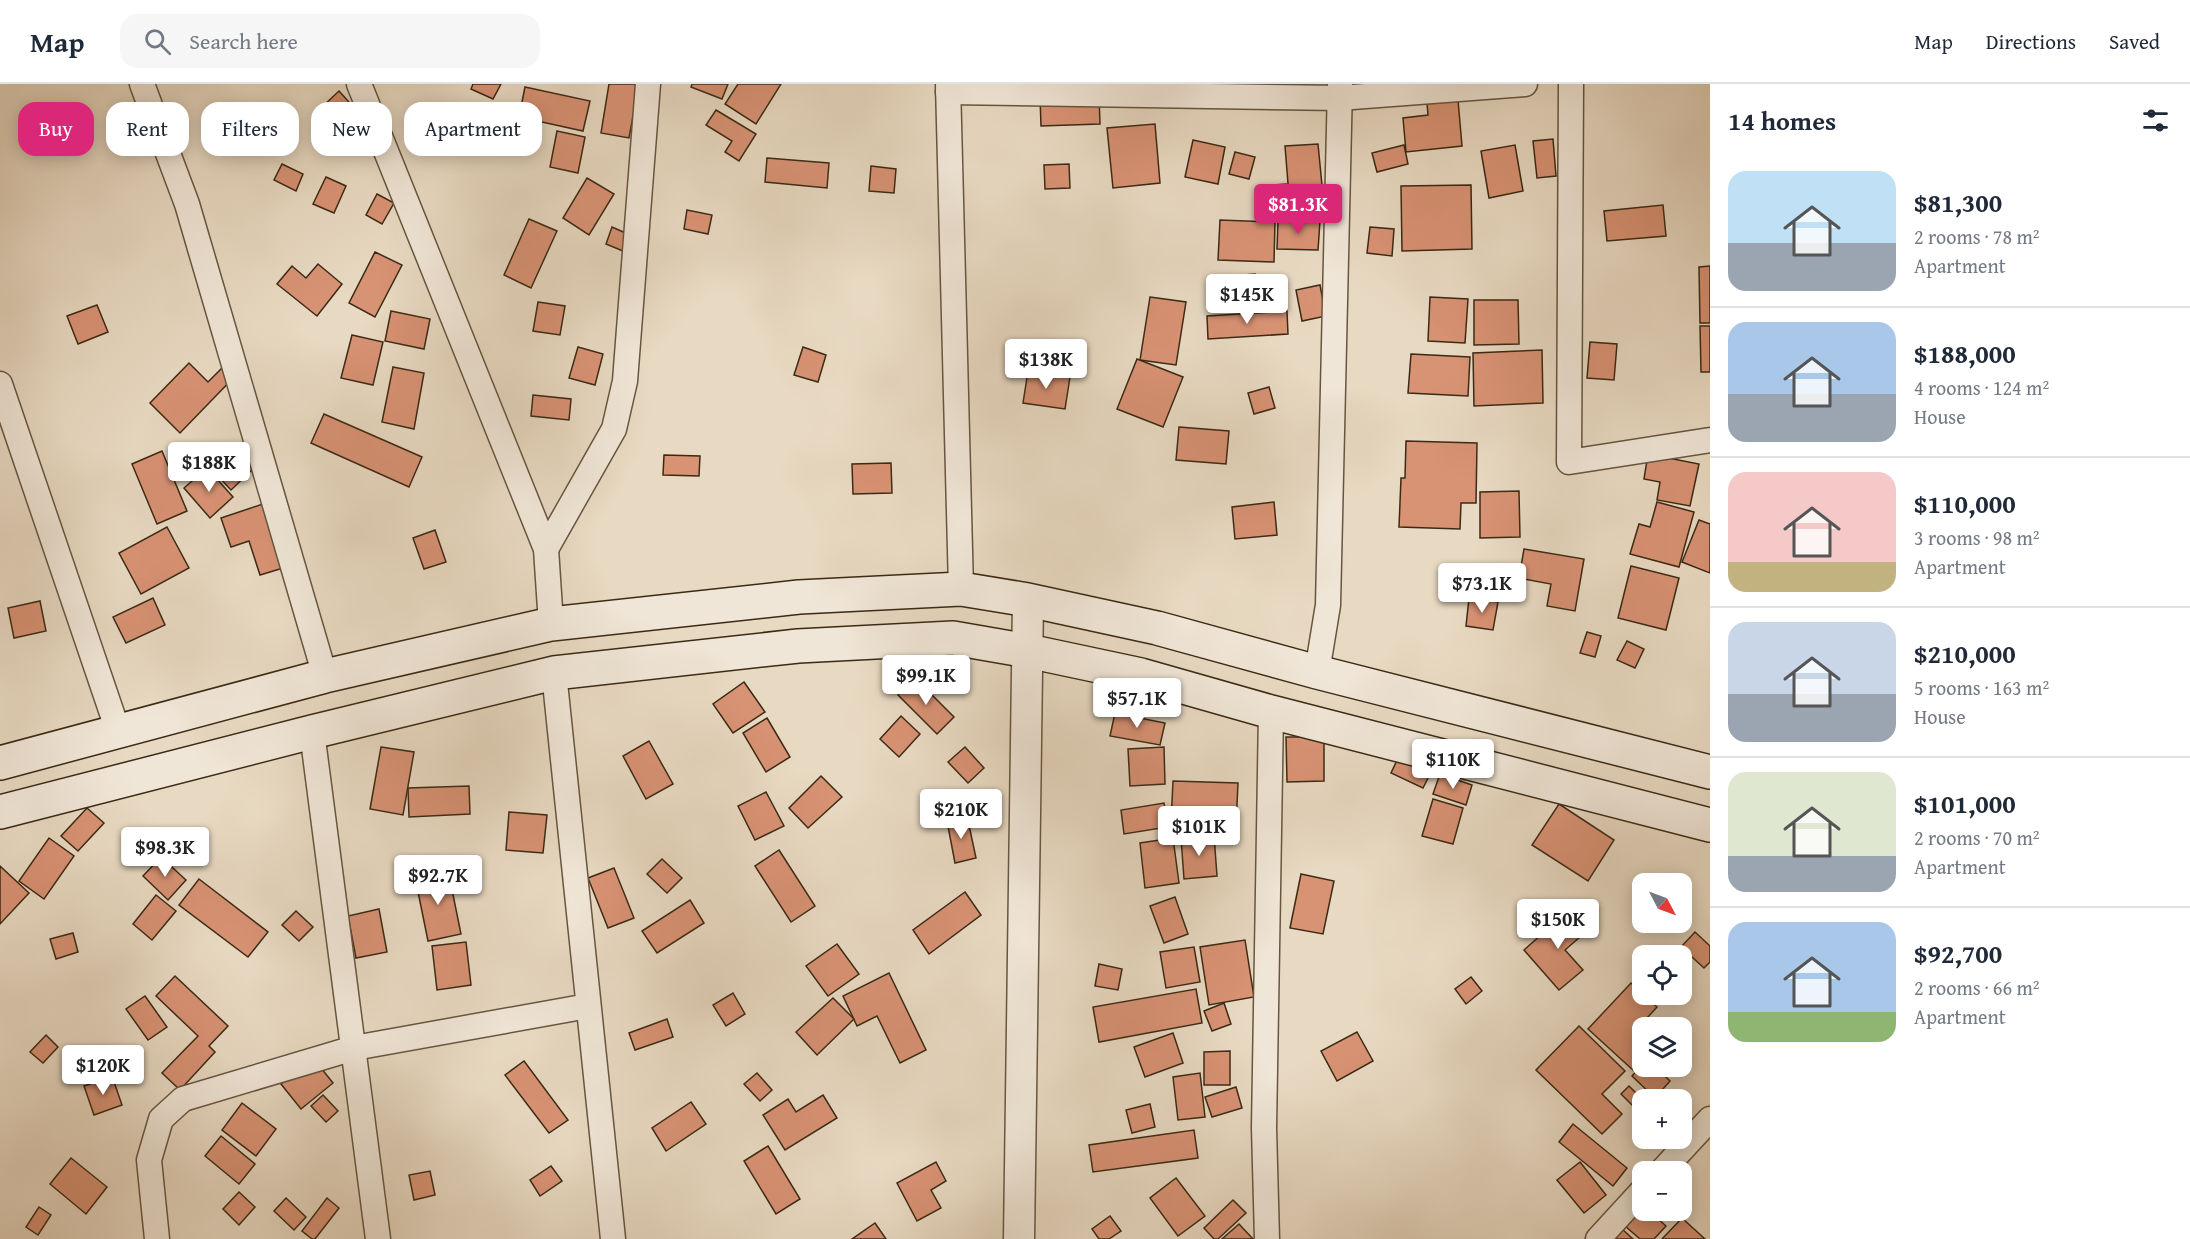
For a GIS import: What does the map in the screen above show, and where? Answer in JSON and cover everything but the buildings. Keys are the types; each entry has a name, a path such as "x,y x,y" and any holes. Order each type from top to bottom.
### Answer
{"main road":[{"path":"0,763 325,676 551,624 799,597 961,589 1028,600 1157,628 1317,672 1710,772"},
{"path":"0,812 554,673 798,646 953,638 1141,675 1271,712 1710,825"}],"street":[{"path":"142,84 187,204 325,676"},
{"path":"358,84 546,549 551,624"},
{"path":"546,549 614,429 623,390 648,84"},
{"path":"961,589 948,88 1340,91 1525,84"},
{"path":"1571,84 1569,462 1710,440"},
{"path":"1317,672 1328,604 1340,91"},
{"path":"0,384 118,731"},
{"path":"1019,1239 1028,600"},
{"path":"554,673 613,1239"},
{"path":"1267,1239 1264,1128 1271,712"},
{"path":"312,732 378,1239"},
{"path":"158,1239 149,1160 161,1119 183,1100 354,1048 588,1006"},
{"path":"1671,1161 1710,1119"},
{"path":"1598,1239 1632,1202"}]}
